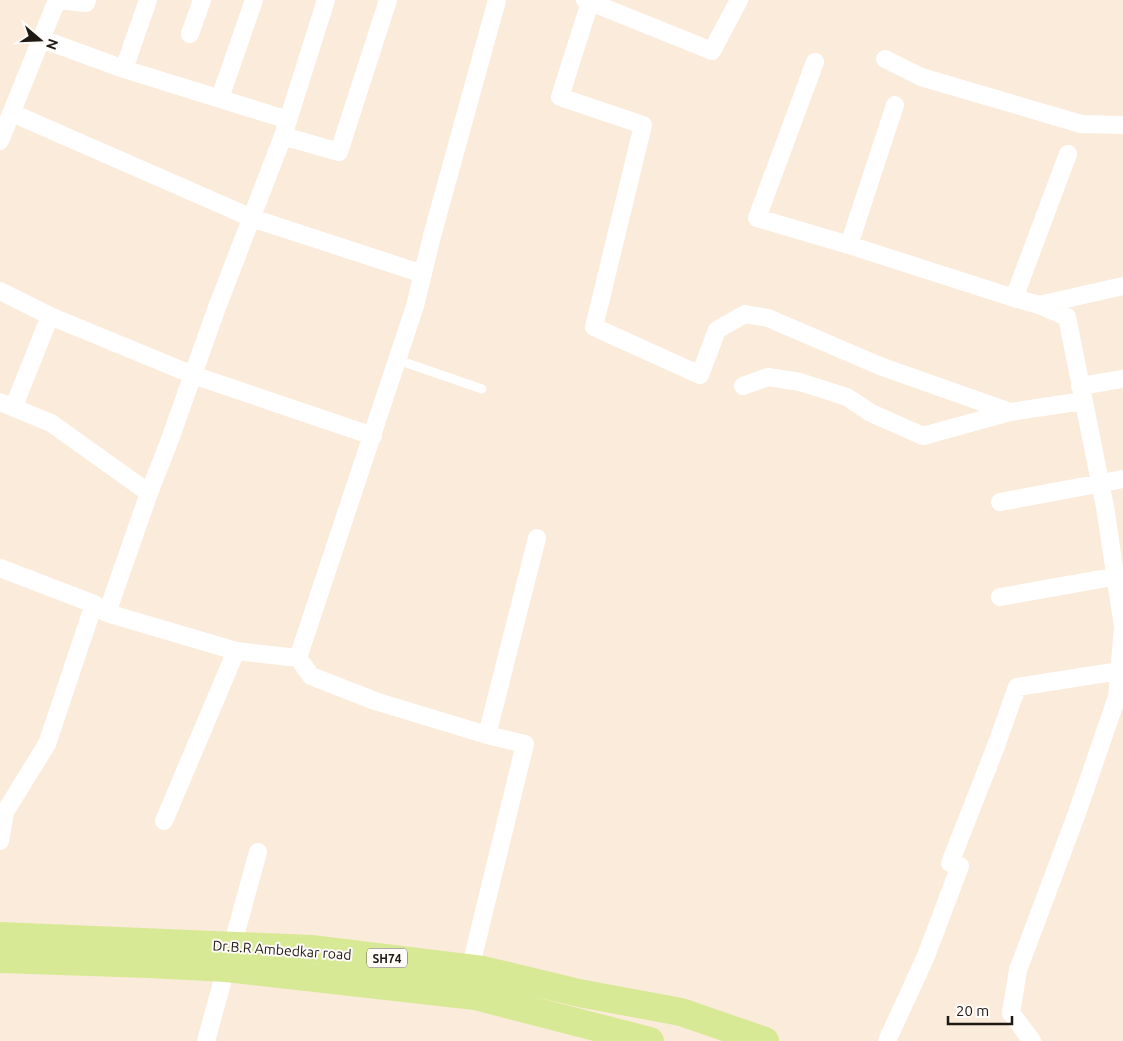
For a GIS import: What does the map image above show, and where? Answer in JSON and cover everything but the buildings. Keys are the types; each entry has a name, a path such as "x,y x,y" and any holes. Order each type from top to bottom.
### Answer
{"main road":[{"name":"Dr.B.R Ambedkar road","path":"0,936 229,957 476,996 650,1041"},
{"name":"Dr.B.R Ambedkar road","path":"0,959 150,964 311,949 470,969 579,993 681,1012 764,1041"}],"street":[{"path":"0,141 57,0 86,3 87,0"},
{"path":"124,69 148,0"},
{"path":"190,34 202,0"},
{"path":"220,98 254,0"},
{"path":"0,841 5,812 47,744 100,609 149,493 285,128 326,0"},
{"path":"42,39 124,69 220,98 339,152 388,0"},
{"path":"298,658 415,306 497,0"},
{"path":"738,0 712,51 587,1 560,96 643,125 594,327 700,375 717,330 745,314 768,318 880,366 1010,412"},
{"path":"885,59 921,77 1082,124 1123,125"},
{"path":"815,62 757,218 1039,305 1066,317 1119,575 1122,628 1116,697 1077,814 1018,970 1011,1013 1032,1041"},
{"path":"849,245 895,105"},
{"path":"12,113 252,218 423,274"},
{"path":"1014,298 1068,154"},
{"path":"1039,305 1123,286"},
{"path":"0,291 50,316 193,375 373,436"},
{"path":"50,316 7,404 51,423 149,493"},
{"path":"743,386 768,377 800,382 847,397 871,413 923,436 1082,393 1123,378"},
{"path":"1000,502 1123,479"},
{"path":"487,734 537,538"},
{"path":"0,568 100,609 236,651 298,658 311,676 375,701 525,744 470,969"},
{"path":"1000,597 1119,575"},
{"path":"164,821 236,651"},
{"path":"887,1041 926,956 960,866 950,863 1017,687 1119,670"},
{"path":"206,1041 258,852"}],"lane":[{"path":"398,360 482,389"}]}
